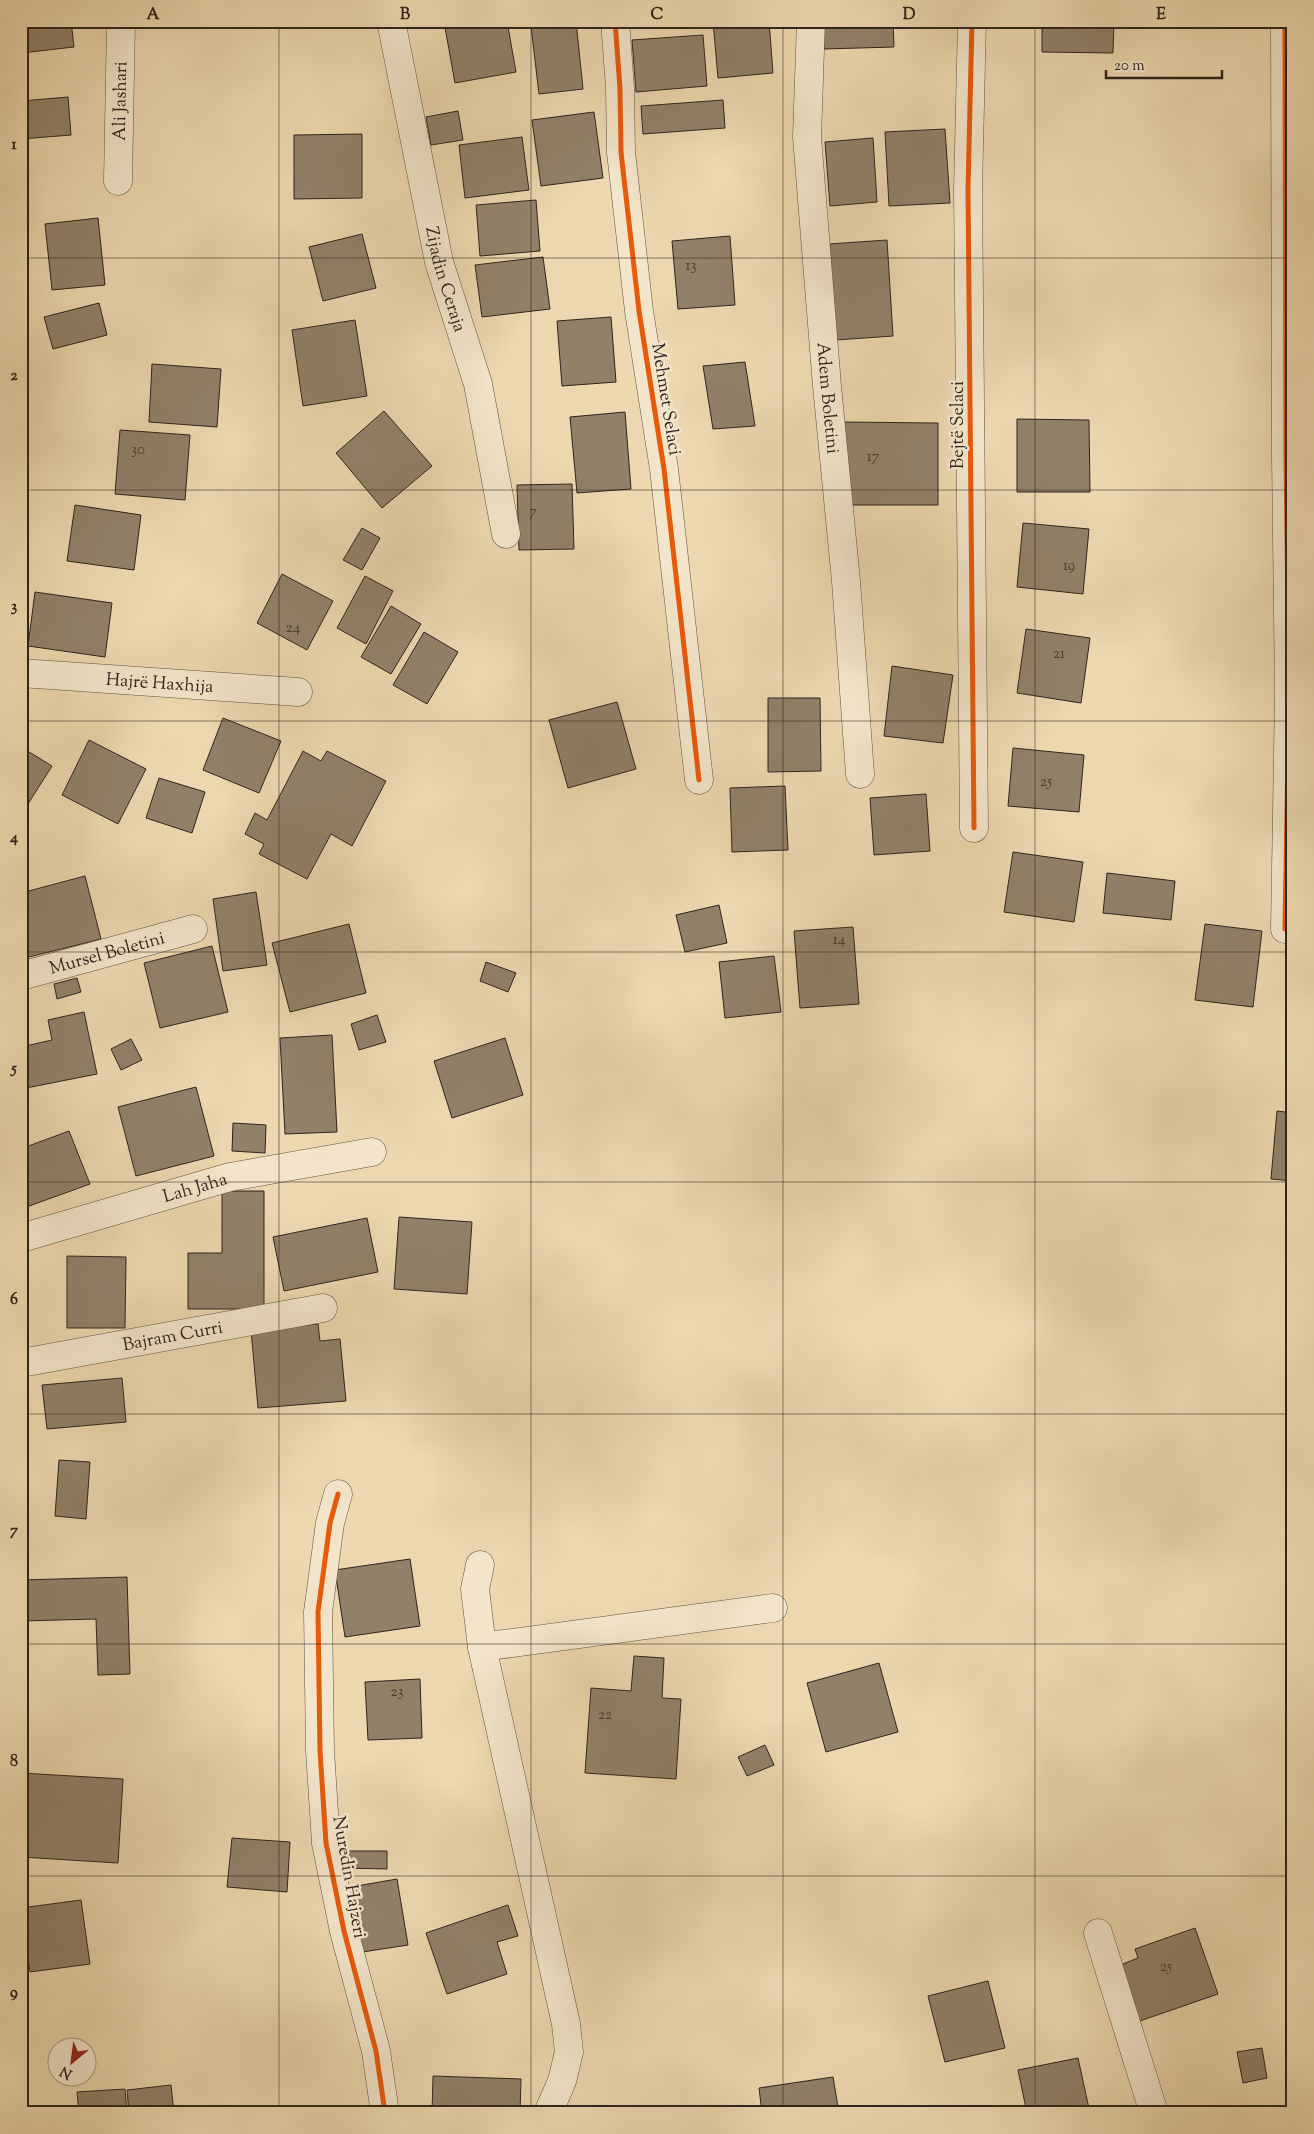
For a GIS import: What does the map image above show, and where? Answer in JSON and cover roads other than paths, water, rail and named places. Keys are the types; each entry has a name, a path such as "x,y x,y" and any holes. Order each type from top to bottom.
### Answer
{"street":[{"name":"Ali Jashari","path":"118,181 121,21"},
{"name":"Zijadin Ceraja","path":"391,21 439,262 478,384 506,534"},
{"name":"Mehmet Selaci","path":"615,21 622,152 639,311 664,469 699,780"},
{"name":"Adem Boletini","path":"811,21 806,137 846,581 860,774"},
{"name":"Bejtë Selaci","path":"972,21 968,189 974,828"},
{"path":"1285,21 1286,456 1289,694 1285,929"},
{"name":"Hajrë Haxhija","path":"21,673 298,692"},
{"name":"Mursel Boletini","path":"21,976 193,929"},
{"name":"Lah Jaha","path":"21,1238 230,1177 372,1152"},
{"name":"Bajram Curri","path":"21,1363 323,1308"},
{"name":"Nuredin Hajzeri","path":"338,1494 330,1523 318,1612 320,1751 326,1843 344,1931 376,2051 385,2113"},
{"path":"480,1565 475,1589 482,1648 566,2024 569,2052 562,2081 548,2113"},
{"path":"482,1648 773,1608"},
{"path":"1098,1933 1154,2113"}]}
